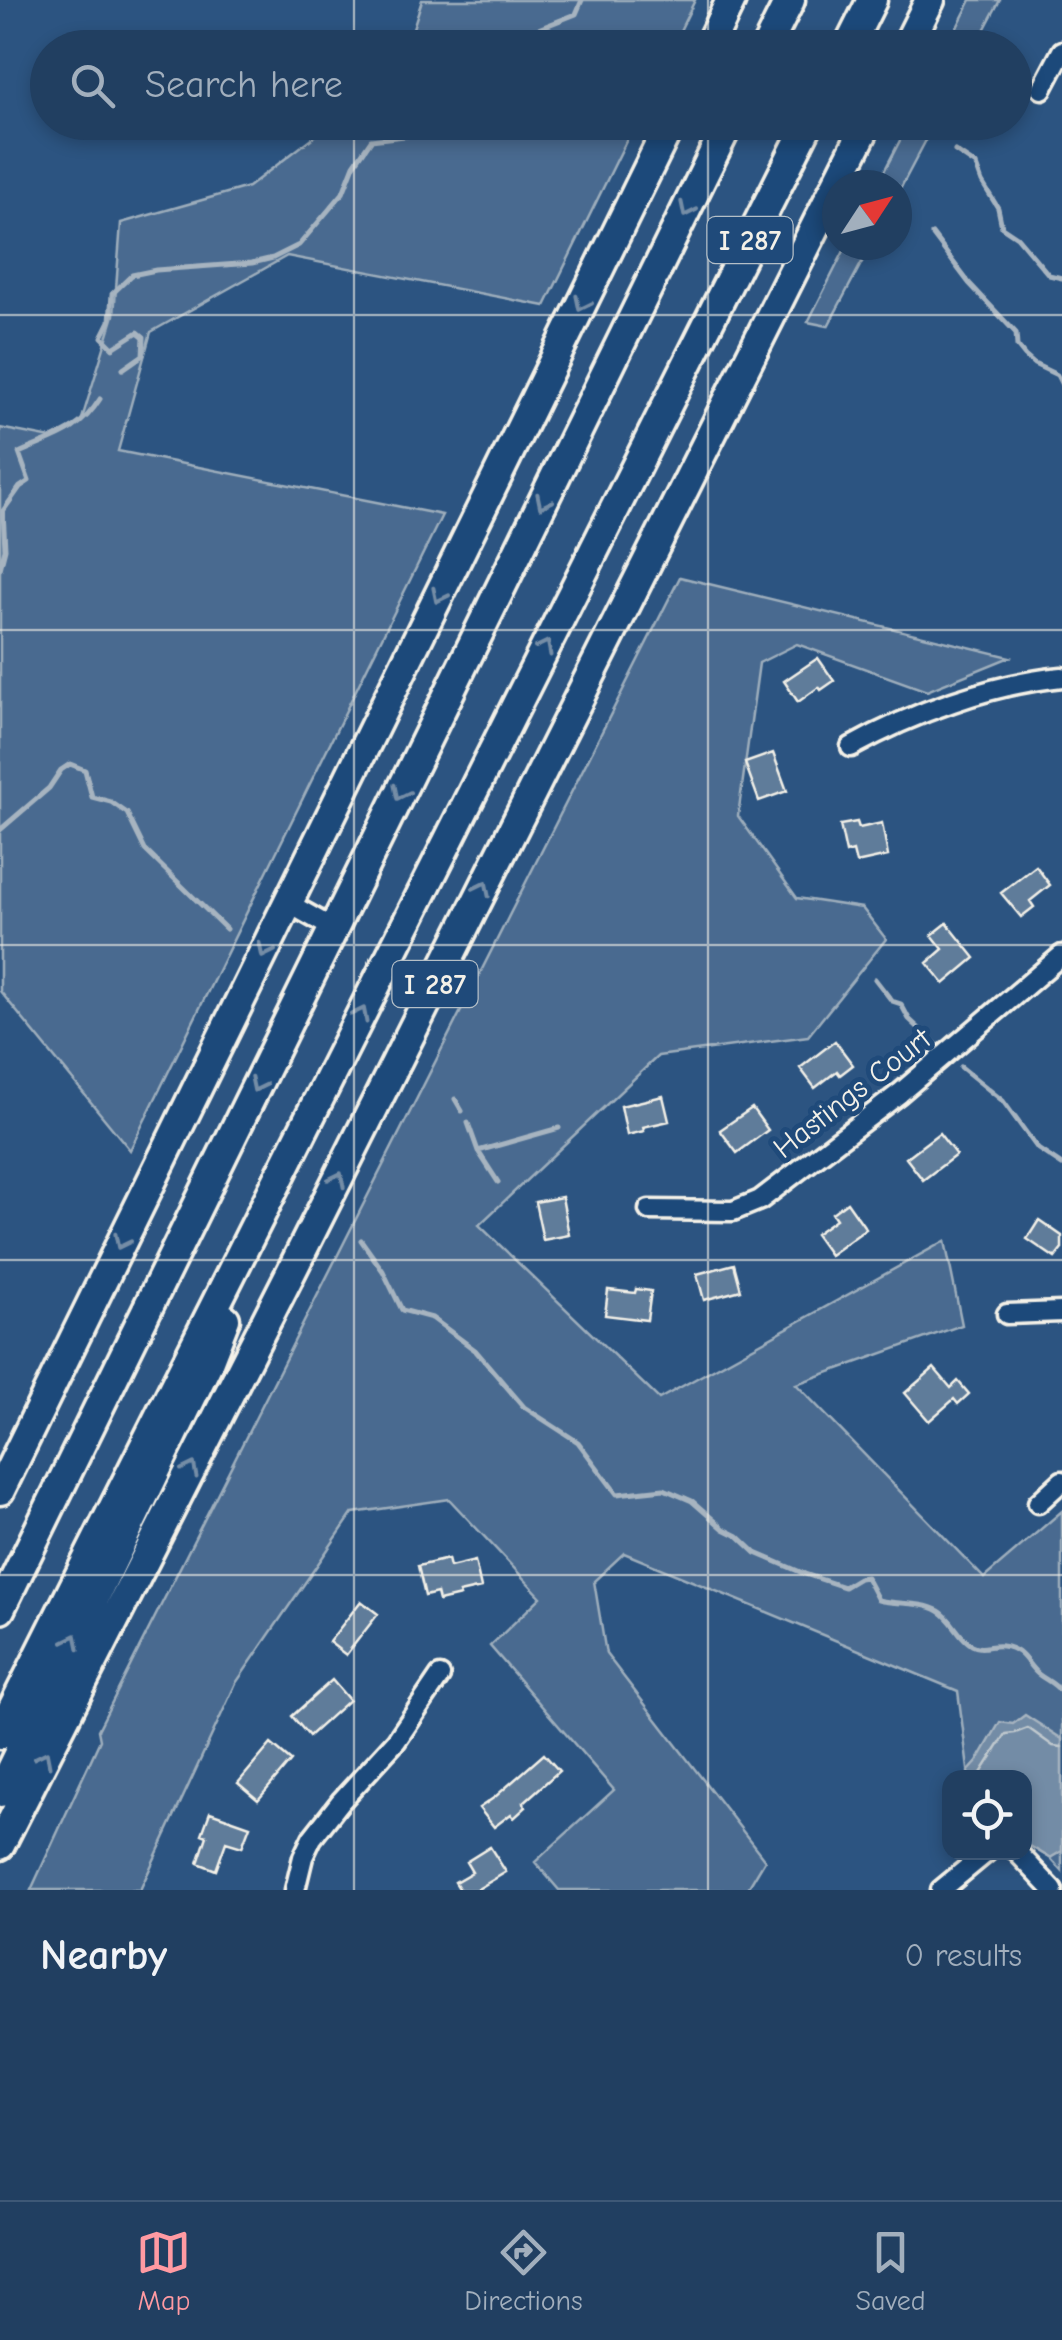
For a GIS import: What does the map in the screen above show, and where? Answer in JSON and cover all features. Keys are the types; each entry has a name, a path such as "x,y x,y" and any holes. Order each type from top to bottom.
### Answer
{"highway":[{"path":"717,30 731,0"},
{"path":"775,30 790,0"},
{"path":"857,30 872,0"},
{"path":"915,30 930,0"},
{"path":"0,1490 662,140"},
{"name":"I 287","path":"0,1608 721,140"},
{"name":"I 287","path":"0,1734 800,140"},
{"name":"I 287","path":"0,1845 859,140"},
{"path":"0,1792 207,1365 286,1164"}],"street":[{"path":"1042,89 1062,50"},
{"path":"850,747 889,726 1000,687 1062,677"},
{"path":"288,904 334,928"},
{"name":"Hastings Court","path":"650,1210 732,1212 760,1200 900,1093 1062,954"},
{"path":"1007,1314 1062,1312"},
{"path":"1038,1502 1062,1480"},
{"path":"295,1890 312,1838 396,1741 440,1676"},
{"path":"941,1890 977,1860"},
{"path":"1024,1860 1052,1890"}],"shaded area":[{"path":"422,0 695,0 680,30 412,30"},
{"path":"971,0 1000,0 984,30 956,30"},
{"path":"310,140 627,140 545,306 287,256 151,332 118,451 442,515 130,1150 0,991 0,428 51,438 81,422 114,315 121,223 248,187"},
{"path":"900,140 926,140 910,170 885,170"},
{"path":"839,260 863,260 828,326 808,322"},
{"path":"680,577 1010,657 927,691 797,644 759,663 738,816 797,898 862,908 886,939 808,1036 658,1056 479,1225 659,1399 945,1241 962,1325 796,1384 984,1578 1062,1511 1062,1871 1032,1847 1032,1770 968,1770 958,1691 624,1553 594,1581 606,1654 765,1860 747,1890 559,1890 535,1862 614,1790 490,1646 541,1597 449,1499 353,1513 236,1683 140,1890 31,1890 100,1740 98,1730"}],"water":[{"path":"1025,1715 1062,1739 1062,1851 1050,1858 1032,1847 1032,1770 970,1770 1000,1722 1013,1724"}],"building":[{"path":"818,658 834,681 798,702 784,681"},
{"path":"773,753 787,791 759,801 745,763"},
{"path":"857,822 859,828 882,823 888,856 856,863 853,851 846,853 840,825"},
{"path":"1036,866 1050,885 1030,901 1034,907 1021,917 1001,893"},
{"path":"947,923 975,958 944,984 927,963 943,949 932,935"},
{"path":"835,1041 853,1065 840,1075 837,1071 815,1088 800,1068"},
{"path":"663,1096 669,1121 627,1135 621,1106"},
{"path":"752,1108 768,1130 737,1153 720,1130"},
{"path":"939,1133 956,1155 923,1180 906,1158"},
{"path":"562,1197 569,1235 543,1240 535,1202"},
{"path":"847,1202 866,1229 830,1255 815,1234 836,1219 832,1213"},
{"path":"1039,1220 1062,1236 1062,1249 1055,1258 1027,1239"},
{"path":"734,1264 741,1290 704,1300 697,1274"},
{"path":"636,1289 651,1291 647,1320 605,1315 608,1290 635,1293"},
{"path":"934,1368 951,1388 958,1381 969,1394 958,1404 954,1399 929,1421 905,1393"},
{"path":"448,1559 450,1567 475,1561 481,1588 439,1601 437,1593 425,1596 418,1566"},
{"path":"361,1601 378,1614 346,1655 329,1642"},
{"path":"332,1680 349,1700 309,1736 292,1716"},
{"path":"271,1744 291,1761 258,1800 238,1783"},
{"path":"544,1754 559,1771 523,1803 526,1807 514,1818 511,1814 494,1827 479,1808"},
{"path":"210,1812 250,1826 242,1847 226,1842 216,1870 198,1863"},
{"path":"490,1847 506,1872 476,1890 460,1890 455,1882 472,1872 466,1862"}],"waterway":[{"path":"536,30 576,14 582,0"},
{"path":"123,369 143,355 144,337 138,332 113,348 102,337 110,321 112,294 132,275 252,263 299,245 343,193 354,165 371,140"},
{"path":"955,151 976,165 998,208 1002,227 1017,237 1049,275 1062,278"},
{"path":"932,234 969,283 1016,333 1017,346 1025,356 1057,375 1062,385"},
{"path":"0,569 5,549 3,511 29,481 19,453 74,427 100,399"},
{"path":"0,830 49,788 61,770 70,764 85,770 92,797 111,802 127,813 145,850 226,929"},
{"path":"875,979 938,1046"},
{"path":"961,1067 1003,1101 1038,1149 1062,1165"},
{"path":"455,1099 462,1111"},
{"path":"468,1123 478,1151 498,1182"},
{"path":"478,1151 559,1128"},
{"path":"361,1240 383,1271 402,1310 432,1318 475,1350 524,1407 578,1442 617,1494 664,1489 692,1501 756,1553 844,1587 866,1577 878,1600 939,1611 972,1645 1015,1650 1062,1693"}]}
